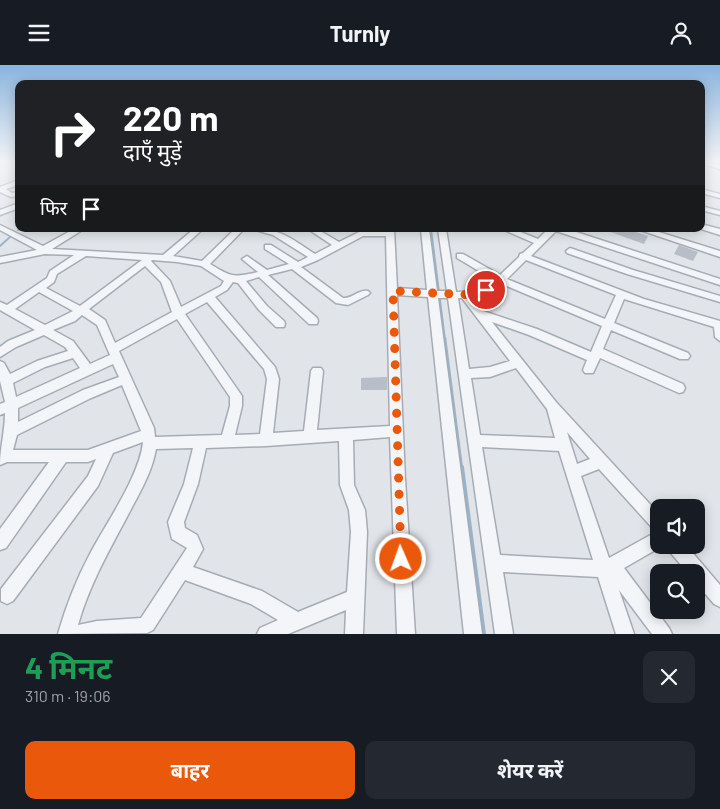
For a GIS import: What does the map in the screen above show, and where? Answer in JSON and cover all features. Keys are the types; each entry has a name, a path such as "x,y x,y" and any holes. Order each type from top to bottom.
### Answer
{"street":[{"path":"0,189 11,195 15,194"},
{"path":"705,192 720,196 716,212"},
{"path":"0,213 15,207"},
{"path":"0,227 15,230"},
{"path":"705,227 720,232"},
{"path":"18,232 44,251"},
{"path":"44,251 75,232"},
{"path":"164,258 195,232"},
{"path":"204,264 237,232"},
{"path":"272,232 315,258"},
{"path":"317,232 339,246"},
{"path":"6,408 88,370 178,313 227,286 235,279 296,266 339,246 362,232"},
{"path":"390,232 406,634"},
{"path":"426,232 445,293 466,374 504,634"},
{"path":"442,232 445,293 444,372 473,634"},
{"path":"513,232 538,242"},
{"path":"393,291 481,293 499,279 550,232"},
{"path":"568,232 720,282"},
{"path":"650,232 720,254"},
{"path":"268,247 296,266 340,301 348,302 365,293"},
{"path":"0,260 44,251 149,259 164,258 204,264 235,279 280,324"},
{"path":"570,251 630,272 720,299"},
{"path":"4,307 53,279 53,273 83,254"},
{"path":"460,256 499,279 684,356"},
{"path":"523,256 622,294 720,325 720,337"},
{"path":"0,353 12,344 71,318 149,259"},
{"path":"149,259 165,281 178,313 236,396 236,406 227,441"},
{"path":"247,259 313,321"},
{"path":"39,288 65,303 82,309 98,320 116,353 150,439 146,465 95,561 74,609 67,634"},
{"path":"445,293 480,314 534,332 679,388"},
{"path":"588,370 606,325 622,294"},
{"path":"208,296 269,367 273,379 266,440"},
{"path":"4,307 46,329 69,344 88,370"},
{"path":"480,314 552,405 650,516"},
{"path":"2,458 9,445 11,432 6,408 3,375 76,353"},
{"path":"466,374 490,371 518,363"},
{"path":"310,437 317,371"},
{"path":"11,432 87,394 126,379"},
{"path":"552,405 573,473 608,567 625,634"},
{"path":"2,458 88,456 150,439 201,441 266,440 397,431"},
{"path":"346,434 347,485 357,510 359,532 354,634"},
{"path":"79,634 97,629 148,629 195,549 194,544 178,533 176,522 191,484 201,441"},
{"path":"475,441 564,445"},
{"path":"7,595 93,481 108,450"},
{"path":"0,542 62,456"},
{"path":"573,473 601,461"},
{"path":"493,563 608,567 650,544"},
{"path":"683,554 720,598"},
{"path":"608,567 663,634"},
{"path":"182,571 256,597 297,621"},
{"path":"266,634 356,597"}],"building":[{"path":"610,232 636,232 648,236 644,244"},
{"path":"679,245 698,252 693,261 674,254"},
{"path":"387,377 387,390 361,390 361,378"}],"waterway":[{"path":"431,232 445,340"},
{"path":"0,246 11,236"},
{"path":"445,338 462,469"},
{"path":"462,467 484,634"}],"route":[{"path":"401,559 393,291 473,295 486,290"}]}
